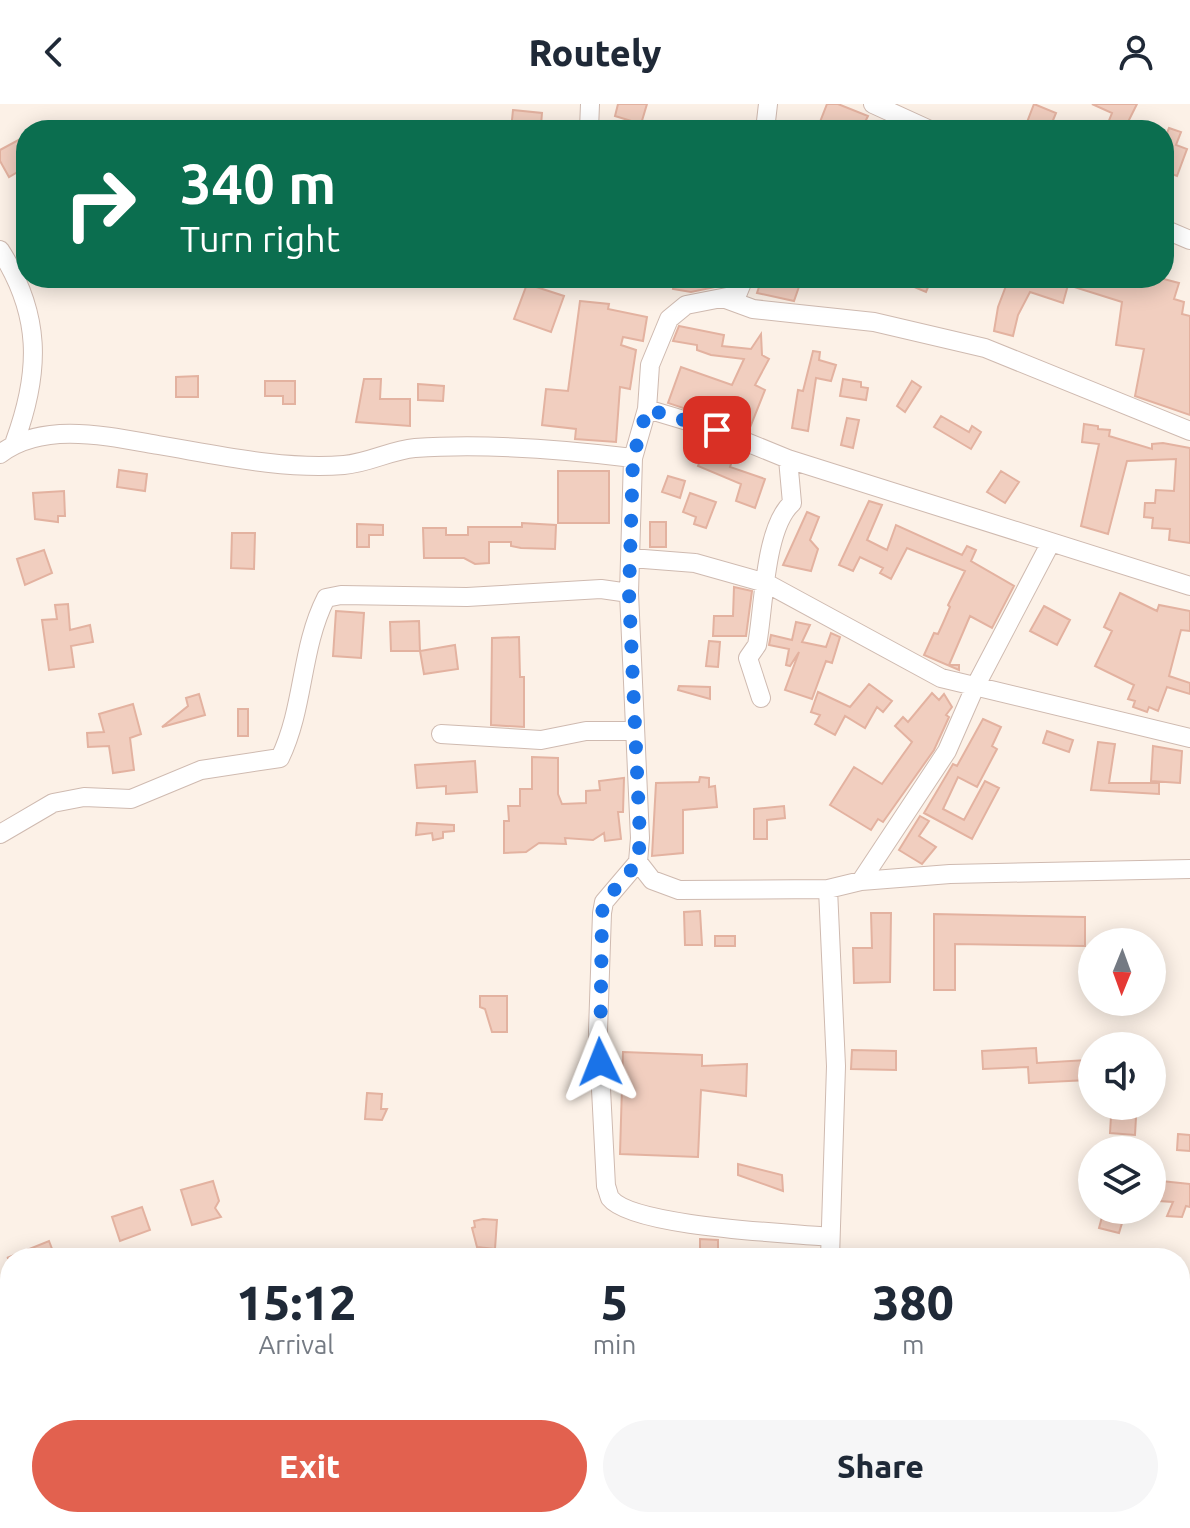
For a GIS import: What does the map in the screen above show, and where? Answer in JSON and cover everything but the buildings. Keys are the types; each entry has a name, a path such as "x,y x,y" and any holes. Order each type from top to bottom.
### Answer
{"street":[{"path":"873,104 908,120"},
{"path":"0,250 16,280"},
{"path":"15,441 27,409 33,344 27,301 20,288"},
{"path":"740,288 737,295 686,305 669,319 650,365 647,409 633,458 629,593 640,802 638,862 604,902 599,939 598,1031 609,1197 621,1206 676,1222 830,1237"},
{"path":"723,298 753,309 874,322 985,348 1190,431"},
{"path":"647,409 717,430 788,459 1190,586"},
{"path":"0,454 15,441 55,432 135,441 259,462 331,465 377,459 415,448 517,448 633,458"},
{"path":"761,698 748,658 757,645 775,536 783,511 792,503 788,459"},
{"path":"861,881 947,751 975,687 1050,544"},
{"path":"631,558 695,563 766,583 941,678 1190,738"},
{"path":"0,834 53,803 84,797 131,799 201,770 280,758 298,703 311,627 326,598 341,595 467,597 601,589 629,593"},
{"path":"441,734 541,740 586,731 634,731"},
{"path":"638,862 652,880 679,890 828,889 861,881 1059,870 1190,869"},
{"path":"828,889 836,1066 830,1248"}],"route":[{"path":"600,1062 599,939 602,913 604,902 638,862 640,838 629,593 633,458 647,409 717,430"}]}
